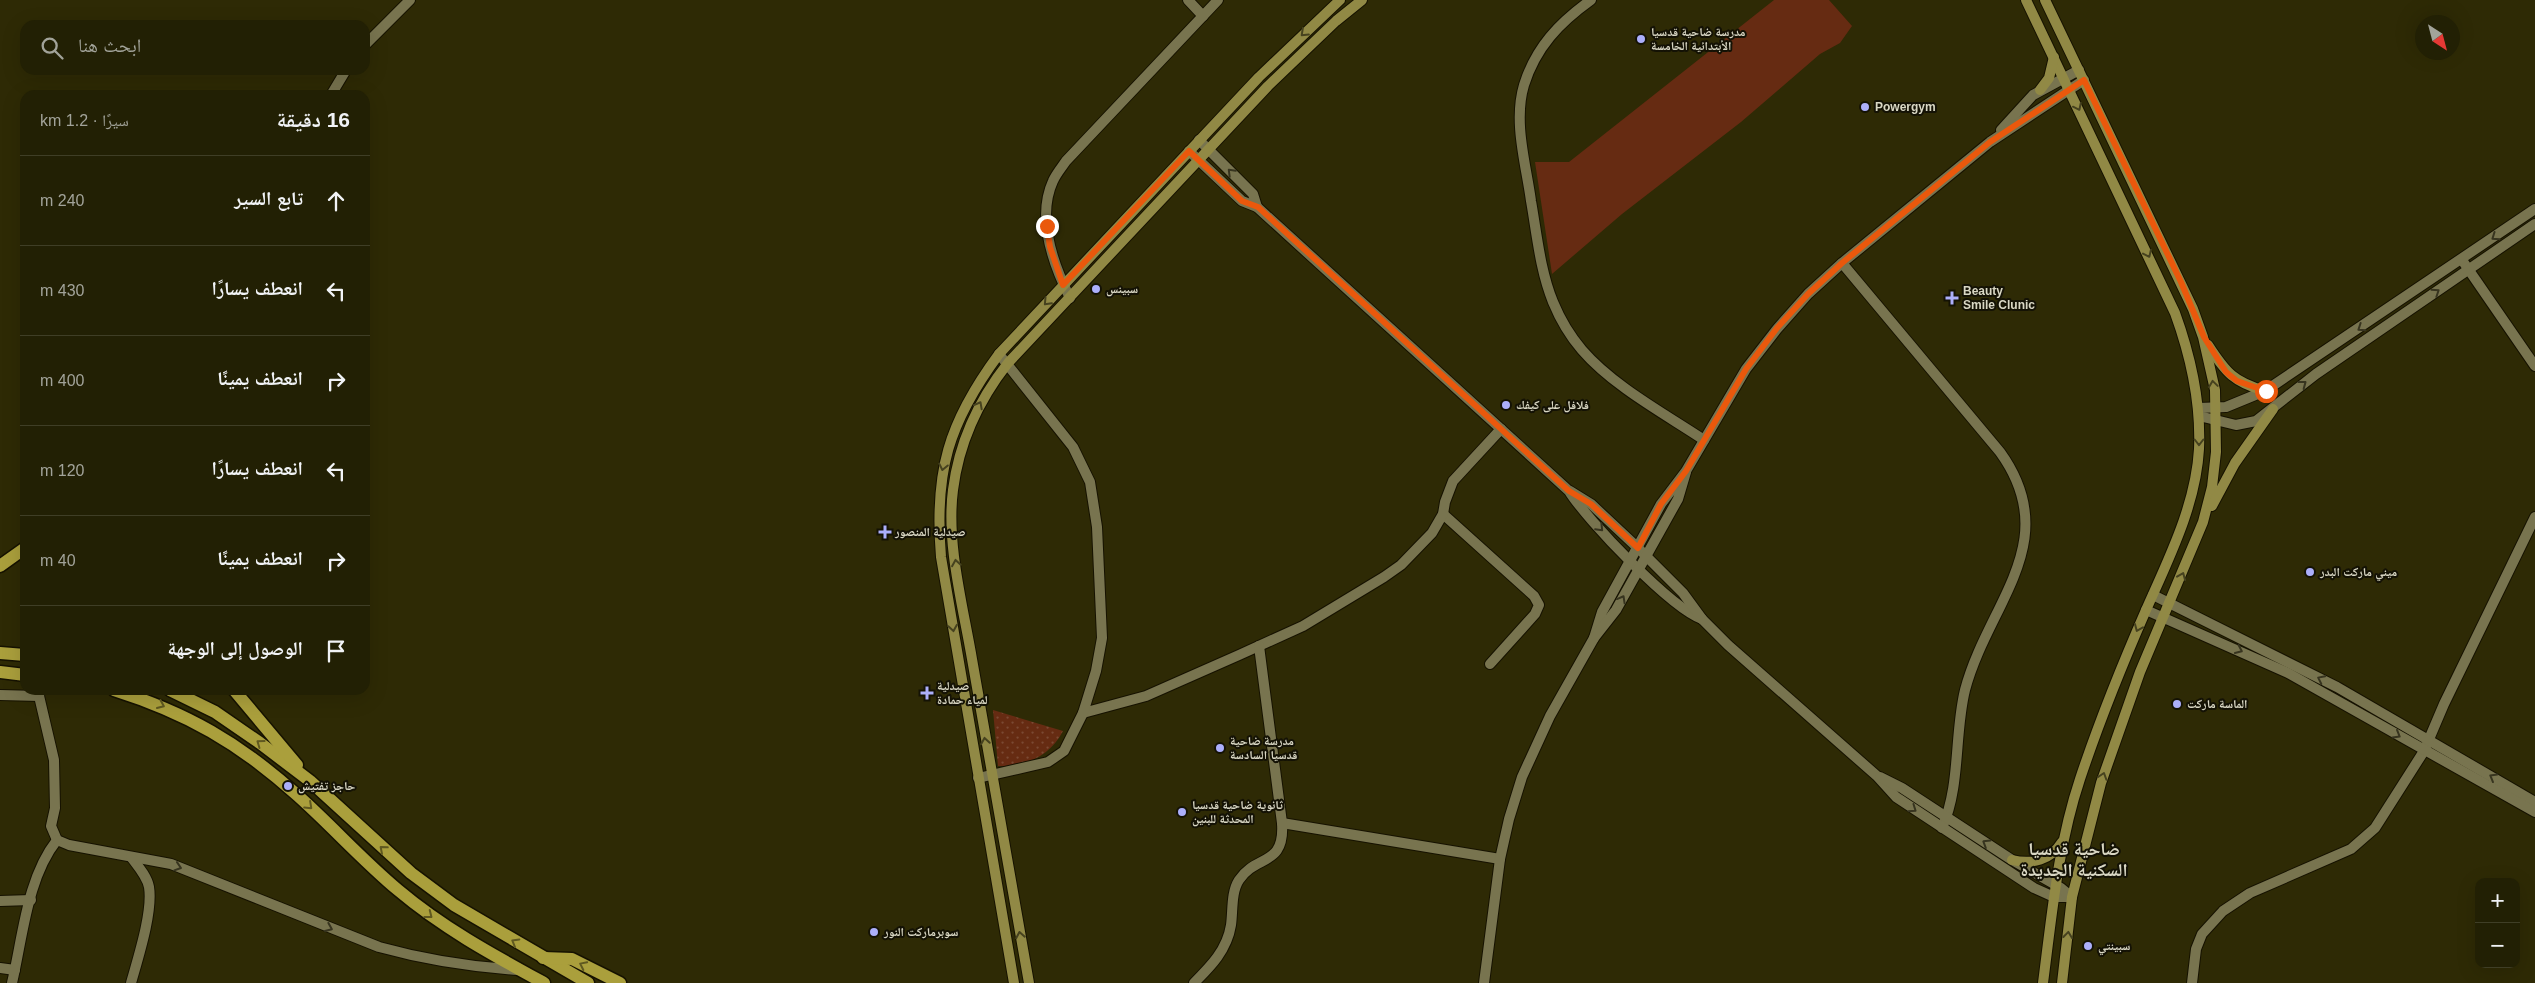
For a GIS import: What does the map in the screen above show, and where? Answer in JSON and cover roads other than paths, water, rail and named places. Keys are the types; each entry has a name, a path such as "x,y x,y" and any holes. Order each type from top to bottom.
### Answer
{"main road":[{"path":"1014,983 946,588 938,512 942,469 951,439 969,398 999,354 1199,140 1286,50 1340,0"},
{"path":"1029,983 991,775 952,533 952,492 968,427 979,404 1008,364 1301,53 1362,0"},
{"path":"2026,0 2175,313 2191,364 2198,412 2199,451 2194,484 2185,517 2146,610 2080,780 2064,839 2055,884 2043,983"},
{"path":"2045,0 2181,282 2204,337 2226,372 2237,381 2266,391"},
{"path":"2040,90 2049,78 2054,57"},
{"path":"2203,522 2214,469 2215,421 2215,390 2204,337"},
{"path":"2062,983 2072,897 2101,783 2116,736 2140,672 2203,522 2235,463 2273,409"},
{"path":"0,566 20,552"},
{"path":"946,588 960,586"},
{"path":"1,652 20,654"},
{"path":"1,672 20,674"},
{"path":"131,695 157,703 205,726 249,754 296,794 404,894 444,926 544,983"},
{"path":"180,695 215,712 310,781 411,873 454,905 542,958 588,983"},
{"path":"238,695 310,781"},
{"path":"2012,860 2029,863 2038,861 2054,853 2064,839"},
{"path":"542,958 572,960 620,983"}],"street":[{"path":"370,40 410,0"},
{"path":"1188,0 1203,16"},
{"path":"1070,298 1063,285 1050,247 1047,226 1047,202 1053,181 1066,161 1218,0"},
{"path":"1590,0 1559,25 1543,44 1531,64 1520,110 1521,134 1544,275 1553,302 1566,327 1582,350 1603,370 1704,440"},
{"path":"1990,142 2027,101 2040,90 2079,70"},
{"path":"334,90 343,75"},
{"path":"1484,983 1500,859 1509,819 1534,747 1594,638 1611,618 1639,568 1642,552 1666,495 1686,471 1746,369 1777,328 1808,294 1842,263 1990,142 2084,80"},
{"path":"1199,140 1253,194 1258,207"},
{"path":"1189,151 1242,201 1258,207 1569,491 1591,504 1688,599 1702,619 1777,690 1877,776 1896,797 2034,888 2054,897 2072,897"},
{"path":"2198,412 2241,402 2266,391 2535,209"},
{"path":"2198,412 2215,421 2236,425 2256,421 2316,374 2535,224"},
{"path":"2462,260 2535,366"},
{"path":"1842,263 2000,452 2011,468 2025,503 2027,522 2021,558 1975,660 1965,690 1951,800 1942,828"},
{"path":"978,778 1056,758 1070,742 1083,713 1096,671 1102,638 1102,594 1093,495 1085,469 1073,447 999,354"},
{"path":"2266,391 2273,409"},
{"path":"1083,713 1146,696 1259,646 1303,626 1384,578 1416,551 1439,524 1453,481 1501,429"},
{"path":"1569,491 1584,512 1680,608 1702,619"},
{"path":"1443,514 1534,596 1539,605 1535,614 1490,664"},
{"path":"2192,983 2196,950 2210,923 2250,893 2335,856 2364,839 2385,814 2424,751 2535,518"},
{"path":"1594,638 1602,612 1631,560 1642,552"},
{"path":"2153,595 2214,633 2334,692 2381,712 2535,802"},
{"path":"2146,610 2164,618 2214,633"},
{"path":"1194,983 1213,964 1225,946 1231,926 1238,881 1278,850 1283,835 1259,646"},
{"path":"2334,692 2375,722 2535,812"},
{"path":"0,694 20,693"},
{"path":"39,695 54,760 55,808 51,826 57,840 70,845 164,863 191,871 379,947 466,966 520,970"},
{"path":"2375,722 2381,712"},
{"path":"1877,776 1902,788 2012,860 2055,884 2072,897"},
{"path":"1282,823 1500,859"},
{"path":"12,983 31,900 44,857 57,840"},
{"path":"131,857 149,885 143,943 131,983"},
{"path":"0,901 31,900"},
{"path":"0,968 16,970"}],"place":[{"name":"مدرسة ضاحية قدسيا الأبتدائية الخامسة","path":"1641,39"},
{"name":"Powergym","path":"1865,107"},
{"name":"سبينس","path":"1096,289"},
{"name":"Beauty Smile Clunic","path":"1952,298"},
{"name":"فلافل على كيفك","path":"1506,405"},
{"name":"صيدلية المنصور","path":"885,532"},
{"name":"ميني ماركت البدر","path":"2310,572"},
{"name":"صيدلية لمياء حمادة","path":"927,693"},
{"name":"الماسة ماركت","path":"2177,704"},
{"name":"مدرسة ضاحية قدسيا السادسة","path":"1220,748"},
{"name":"حاجز تفتيش","path":"288,786"},
{"name":"ثانوية ضاحية قدسيا المحدثة للبنين","path":"1182,812"},
{"name":"سوبرماركت النور","path":"874,932"},
{"name":"سبينتي","path":"2088,946"}],"district":[{"name":"ضاحية قدسيا السكنية الجديدة","path":"2074,860"}]}
